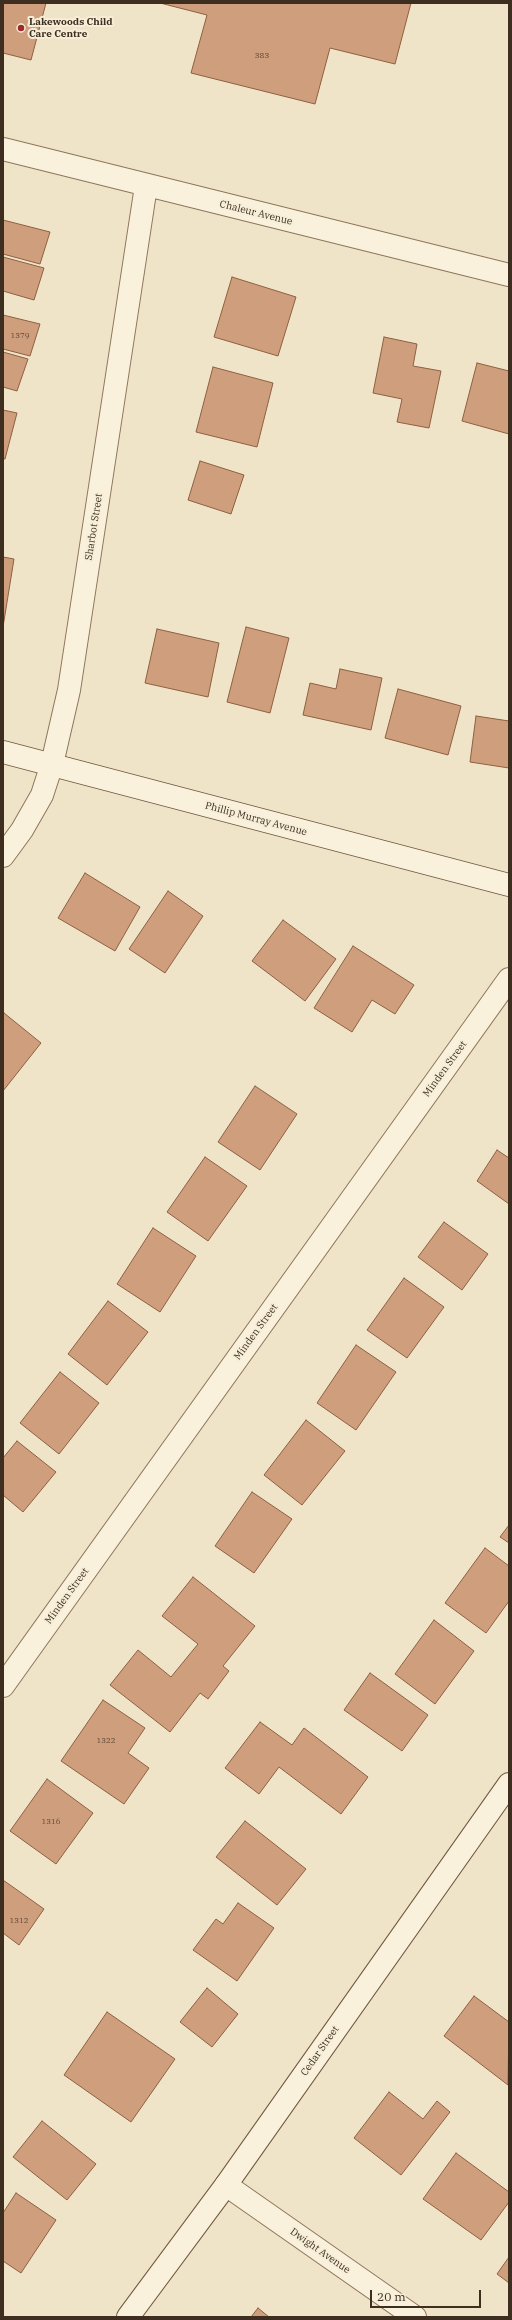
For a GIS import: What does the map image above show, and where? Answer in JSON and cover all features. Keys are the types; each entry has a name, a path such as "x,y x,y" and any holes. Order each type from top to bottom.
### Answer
{"street":[{"name":"Chaleur Avenue","path":"3,149 146,186 509,275"},
{"name":"Sharbot Street","path":"3,856 22,830 42,795 52,764 69,690 146,186"},
{"name":"Phillip Murray Avenue","path":"3,752 509,885"},
{"name":"Minden Street","path":"3,1686 509,979"},
{"name":"Cedar Street","path":"128,2317 226,2185 509,1784"},
{"name":"Dwight Avenue","path":"226,2185 415,2317"}],"building":[{"name":"Lakewoods Child Care Centre","path":"3,3 46,3 31,60 3,53"},
{"path":"160,3 411,3 395,64 330,48 315,104 191,73 207,15"},
{"path":"3,220 50,232 40,264 3,254"},
{"path":"3,257 44,268 34,300 3,291"},
{"path":"232,277 296,297 278,356 214,337"},
{"path":"3,315 40,324 30,356 3,349"},
{"path":"384,337 417,344 413,366 441,371 429,428 397,422 402,399 373,393"},
{"path":"3,352 28,359 17,391 3,387"},
{"path":"477,363 509,371 509,434 462,421"},
{"path":"213,367 273,383 257,447 196,432"},
{"path":"3,410 17,413 5,459 3,459"},
{"path":"200,461 244,475 231,514 188,500"},
{"path":"3,557 14,559 3,627"},
{"path":"246,627 289,638 270,713 227,702"},
{"path":"157,629 219,643 208,697 145,683"},
{"path":"340,669 382,678 371,730 303,715 310,683 336,689"},
{"path":"398,689 461,706 448,755 385,738"},
{"path":"476,716 509,721 509,768 470,762"},
{"path":"85,873 140,907 115,951 58,918"},
{"path":"168,891 203,916 165,973 129,949"},
{"path":"283,920 336,959 305,1001 252,961"},
{"path":"353,946 414,985 395,1014 372,1000 352,1032 314,1008"},
{"path":"4,1013 41,1043 3,1091 3,1014"},
{"path":"255,1086 297,1114 260,1170 218,1142"},
{"path":"497,1150 509,1158 509,1204 477,1181"},
{"path":"205,1157 247,1186 208,1241 167,1212"},
{"path":"444,1222 488,1254 462,1290 418,1257"},
{"path":"153,1228 196,1256 160,1312 117,1284"},
{"path":"404,1278 444,1307 407,1358 367,1330"},
{"path":"108,1301 148,1332 107,1385 68,1354"},
{"path":"356,1345 396,1372 356,1430 317,1403"},
{"path":"60,1372 99,1403 59,1454 20,1423"},
{"path":"306,1420 345,1451 302,1505 264,1475"},
{"path":"17,1441 56,1472 23,1512 3,1495 3,1458"},
{"path":"252,1492 292,1519 254,1573 215,1546"},
{"path":"509,1525 509,1543 500,1537"},
{"path":"485,1548 509,1566 509,1601 486,1633 445,1603"},
{"path":"193,1577 255,1626 223,1666 229,1671 208,1699 200,1693 170,1732 110,1685 138,1650 171,1677 198,1644 162,1616"},
{"path":"434,1620 474,1651 435,1704 395,1674"},
{"path":"370,1673 428,1715 402,1751 344,1710"},
{"path":"103,1700 145,1728 128,1753 149,1768 124,1804 61,1761"},
{"path":"260,1722 292,1745 304,1728 368,1777 341,1814 279,1767 259,1794 225,1768"},
{"path":"47,1779 93,1813 56,1864 10,1831"},
{"path":"245,1821 306,1869 277,1905 216,1857"},
{"path":"3,1880 44,1909 19,1945 3,1933"},
{"path":"238,1903 274,1928 237,1981 193,1950 216,1919 223,1924"},
{"path":"207,1988 238,2014 212,2047 180,2022"},
{"path":"474,1996 509,2022 508,2085 444,2036"},
{"path":"107,2012 175,2059 131,2122 64,2075"},
{"path":"389,2092 423,2119 437,2101 450,2112 401,2175 354,2138"},
{"path":"42,2121 96,2164 67,2200 13,2157"},
{"path":"456,2153 509,2192 509,2202 481,2240 423,2199"},
{"path":"16,2193 56,2220 21,2273 3,2261 3,2213"},
{"path":"509,2257 509,2283 497,2274"},
{"path":"258,2308 269,2317 251,2317"}],"place":[{"name":"Lakewoods Child Care Centre","path":"21,28"}]}
